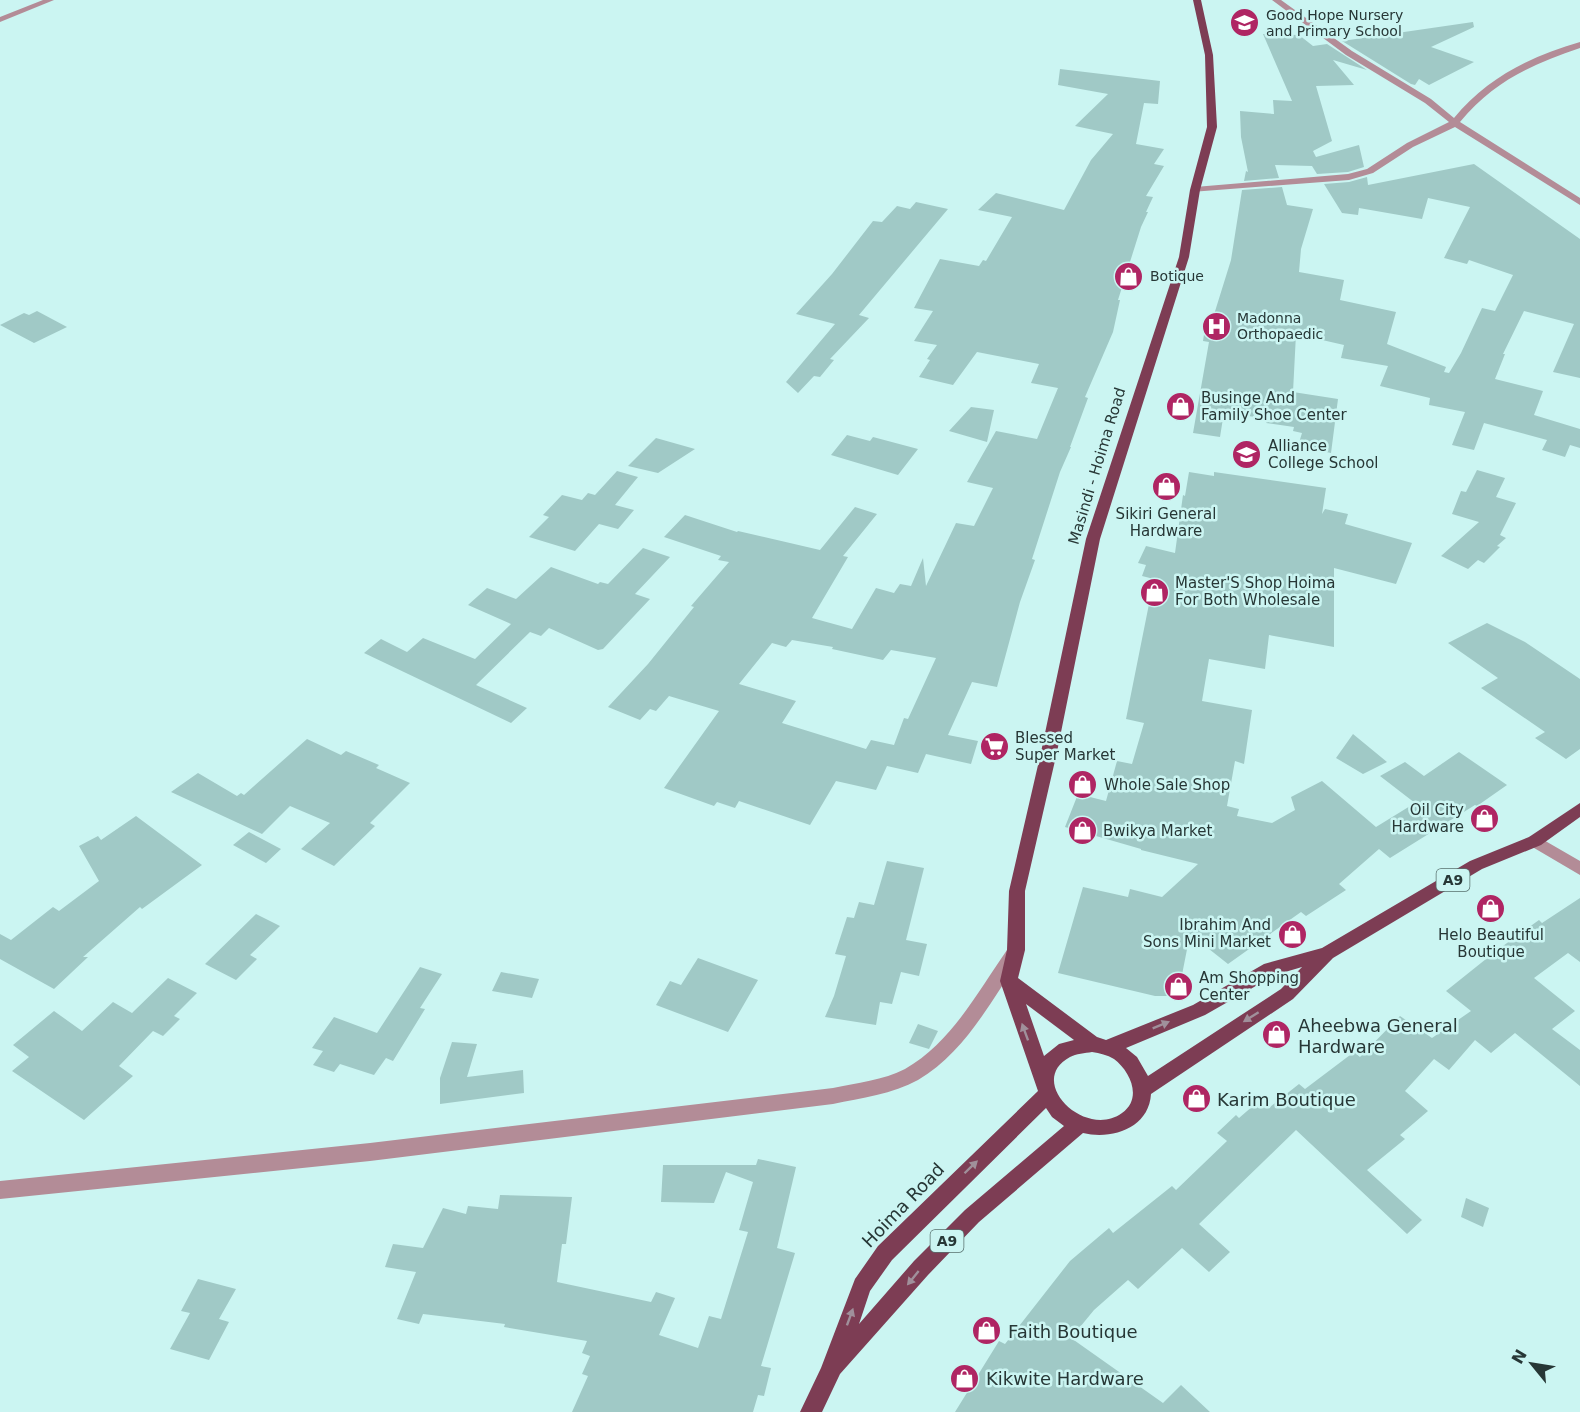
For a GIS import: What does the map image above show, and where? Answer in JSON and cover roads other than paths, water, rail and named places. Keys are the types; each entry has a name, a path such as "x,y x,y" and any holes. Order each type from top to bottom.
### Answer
{"main road":[{"name":"Masindi - Hoima Road","path":"1009,981 1016,950 1017,891 1032,817 1050,752 1093,539 1184,257 1195,190 1212,127 1209,55 1197,0"},
{"name":"A9","path":"1045,1088 1046,1068 1052,1058 1063,1049 1076,1045 1099,1046 1199,1010 1270,969 1327,953 1476,865 1535,841 1580,810"},
{"name":"A9","path":"1144,1089 1287,994 1327,953"},
{"path":"1009,981 1099,1046 1120,1054 1132,1064 1140,1076 1144,1089 1142,1102 1125,1122 1111,1127 1095,1128 1079,1125 1053,1107 1009,981"},
{"name":"Hoima Road","path":"811,1412 830,1372 862,1286 885,1253 1045,1088"},
{"name":"Hoima Road","path":"830,1372 921,1268 972,1215 1079,1125"}],"street":[{"path":"0,20 50,0"},
{"path":"1276,0 1349,53 1428,101 1455,123 1580,202"},
{"path":"1195,190 1349,177 1370,171 1410,145 1455,123 1468,107 1513,71 1533,61 1580,45"},
{"path":"1535,841 1580,869"},
{"path":"0,1190 382,1150 833,1096 866,1090 912,1074 955,1040 1016,950"}],"place":[{"name":"Good Hope Nursery and Primary School","path":"1245,23"},
{"name":"Botique","path":"1129,276"},
{"name":"Madonna Orthopaedic","path":"1216,326"},
{"name":"Businge And Family Shoe Center","path":"1180,407"},
{"name":"Alliance College School","path":"1247,455"},
{"name":"Sikiri General Hardware","path":"1166,487"},
{"name":"Master'S Shop Hoima For Both Wholesale","path":"1154,592"},
{"name":"Blessed Super Market","path":"994,747"},
{"name":"Whole Sale Shop","path":"1083,785"},
{"name":"Oil City Hardware","path":"1485,819"},
{"name":"Bwikya Market","path":"1082,831"},
{"name":"Helo Beautiful Boutique","path":"1491,908"},
{"name":"Ibrahim And Sons Mini Market","path":"1292,934"},
{"name":"Am Shopping Center","path":"1178,987"},
{"name":"Aheebwa General Hardware","path":"1277,1035"},
{"name":"Karim Boutique","path":"1196,1099"},
{"name":"Faith Boutique","path":"987,1331"},
{"name":"Kikwite Hardware","path":"965,1378"}]}
